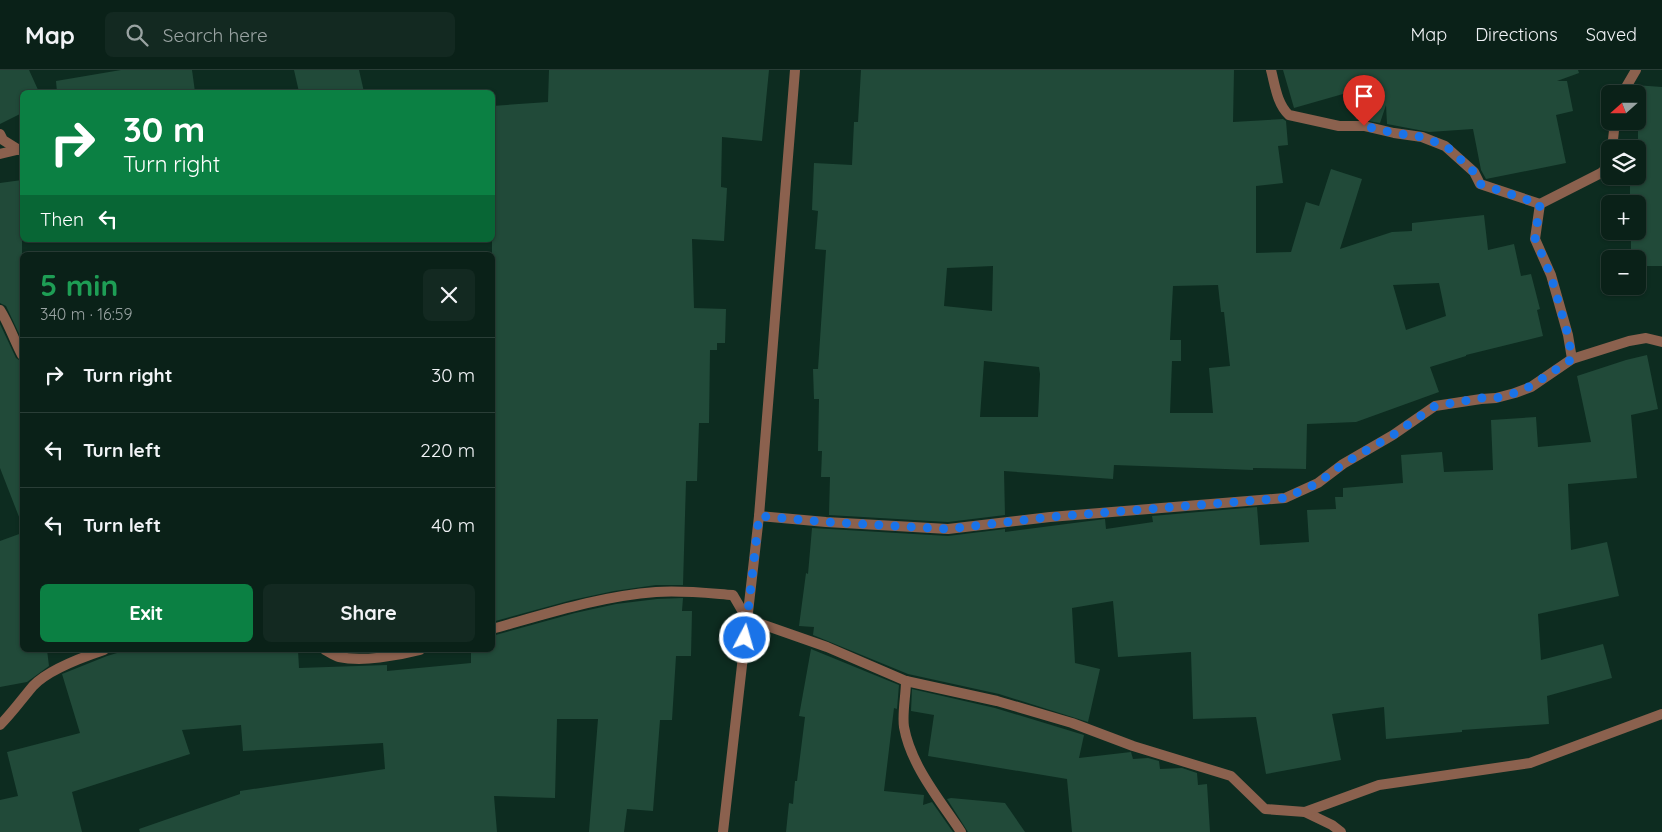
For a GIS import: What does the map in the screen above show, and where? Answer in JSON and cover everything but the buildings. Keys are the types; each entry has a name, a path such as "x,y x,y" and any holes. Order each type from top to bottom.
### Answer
{"street":[{"path":"723,832 759,516 795,70"},
{"path":"1271,70 1279,98 1284,109 1289,114 1339,126 1364,126 1422,137 1446,146 1474,172 1480,184 1540,204 1601,173"},
{"path":"1627,85 1636,70"},
{"path":"0,134 3,140 20,148"},
{"path":"0,154 20,149"},
{"path":"1540,204 1535,238 1551,276 1568,335 1572,359"},
{"path":"0,310 8,322 20,351"},
{"path":"759,516 948,529 1050,517 1285,498 1318,483 1343,464 1393,435 1435,406 1481,398 1496,398 1515,393 1531,386 1572,359 1636,339 1646,338 1662,342"},
{"path":"495,628 594,602 657,592 733,595 747,619 827,647 906,681 997,701 1072,723 1133,746 1231,776 1265,809 1305,812 1332,825 1341,832"},
{"path":"0,725 15,710 35,684 80,658 98,652"},
{"path":"329,652 338,657 368,659 414,652"},
{"path":"906,681 904,726 910,746 918,766 961,832"},
{"path":"1305,812 1379,785 1530,763 1662,714"}],"route":[{"path":"745,638 759,516 948,529 1050,517 1285,498 1318,483 1343,464 1393,435 1435,406 1481,398 1496,398 1515,393 1531,386 1572,359 1568,335 1551,276 1535,238 1540,204 1480,184 1474,172 1446,146 1422,137 1364,126"}]}
